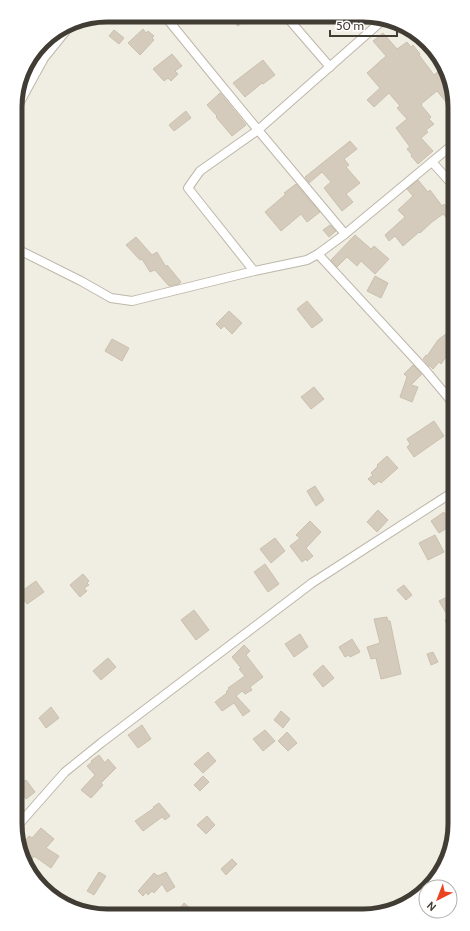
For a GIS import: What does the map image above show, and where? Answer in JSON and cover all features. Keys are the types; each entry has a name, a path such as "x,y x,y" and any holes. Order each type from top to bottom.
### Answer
{"street":[{"path":"170,22 345,234"},
{"path":"291,22 330,67"},
{"path":"254,270 188,188 200,171 258,130 378,24"},
{"path":"23,96 44,58 63,35"},
{"path":"22,252 111,298 132,301 254,270 307,260 318,254 345,234 448,149"},
{"path":"432,162 448,180"},
{"path":"318,254 426,371 448,397"},
{"path":"22,821 65,772 101,743 312,583 448,495"}],"building":[{"path":"234,22 243,22 238,26"},
{"path":"143,29 146,33 148,31 154,36 152,38 154,40 140,55 128,43"},
{"path":"114,30 124,38 119,44 109,36"},
{"path":"383,33 397,49 407,42 411,47 413,45 434,75 439,70 443,80 448,105 437,91 421,104 431,117 429,119 434,124 426,130 428,132 421,138 433,151 418,164 407,149 410,147 396,128 407,119 397,108 400,106 389,93 374,107 367,100 380,88 367,73 386,56 373,41"},
{"path":"172,54 182,66 175,71 178,74 171,81 168,78 164,81 153,69"},
{"path":"263,60 275,75 263,84 262,83 245,97 233,83"},
{"path":"220,93 246,125 232,136 207,105"},
{"path":"186,111 191,118 174,131 169,125"},
{"path":"350,141 357,149 344,159 349,165 346,167 360,183 346,194 353,202 342,211 324,188 331,182 322,172 309,183 305,177"},
{"path":"418,180 428,192 430,190 442,206 444,204 448,210 448,220 443,214 403,246 395,236 389,241 385,235 405,217 398,210 413,196 407,189"},
{"path":"296,184 320,212 307,222 301,214 281,231 265,212 286,194 284,193"},
{"path":"330,225 336,231 329,237 323,230"},
{"path":"355,235 371,249 374,246 389,259 375,274 361,261 357,266 347,257 337,267 331,260"},
{"path":"136,237 152,255 157,252 166,267 167,265 181,282 179,284 169,286 155,270 150,272 142,259 140,260 126,245"},
{"path":"375,276 388,283 381,298 367,291"},
{"path":"307,301 323,320 312,328 297,309"},
{"path":"229,311 242,323 232,334 224,326 221,329 216,324"},
{"path":"448,332 448,350 445,352 448,354 441,364 439,362 433,369 423,359 426,355 427,356 438,340"},
{"path":"112,339 129,348 122,361 105,351"},
{"path":"413,365 422,374 411,385 418,387 412,402 400,397 407,377 404,374"},
{"path":"314,387 324,399 311,409 301,397"},
{"path":"434,421 444,436 414,457 407,447 410,444 407,439"},
{"path":"387,456 398,468 381,483 379,481 374,485 368,479 373,475 371,473 378,466 377,465"},
{"path":"315,486 324,500 316,506 307,491"},
{"path":"378,510 388,520 377,532 367,522"},
{"path":"444,512 448,518 448,527 439,533 431,521"},
{"path":"310,521 321,532 306,548 313,556 307,561 306,559 302,562 290,546 300,538 296,535"},
{"path":"435,535 444,552 428,560 419,543"},
{"path":"275,538 285,551 271,563 260,549"},
{"path":"265,564 279,584 268,592 254,572"},
{"path":"83,574 89,581 87,583 89,585 84,588 87,591 80,597 70,585"},
{"path":"36,581 44,592 27,604 22,597 22,591"},
{"path":"404,585 412,595 406,600 397,590"},
{"path":"448,596 448,616 439,601"},
{"path":"194,610 209,630 196,640 181,620"},
{"path":"387,617 388,621 390,621 401,674 381,679 376,658 371,659 367,647 380,643 374,619"},
{"path":"448,618 448,626 445,620"},
{"path":"300,634 308,647 294,657 285,644"},
{"path":"352,639 360,652 350,657 349,655 345,657 339,647"},
{"path":"244,645 250,651 246,655 263,677 250,687 252,690 245,694 242,691 236,696 250,711 243,716 234,703 222,711 215,702 227,693 228,688 245,676 239,669 241,668 232,657"},
{"path":"433,652 438,662 431,665 427,654"},
{"path":"108,658 116,667 101,680 93,671"},
{"path":"323,665 334,678 323,687 313,674"},
{"path":"51,707 59,718 46,728 39,718"},
{"path":"281,711 290,719 283,728 274,720"},
{"path":"142,725 151,739 138,748 128,735"},
{"path":"265,730 275,741 263,751 253,739"},
{"path":"287,732 297,743 288,751 278,741"},
{"path":"208,752 216,761 203,773 194,764"},
{"path":"99,755 105,763 108,759 116,768 101,783 103,785 91,798 81,790 95,775 87,766"},
{"path":"203,776 209,782 200,791 194,785"},
{"path":"26,780 35,792 26,799 22,794 22,782"},
{"path":"159,803 170,816 165,820 162,817 143,831 135,821"},
{"path":"207,816 215,825 206,834 197,825"},
{"path":"41,828 54,839 46,848 59,856 51,868 34,856 31,861 24,842 29,836 32,838"},
{"path":"232,859 237,864 226,875 221,869"},
{"path":"99,872 106,876 94,895 87,891"},
{"path":"166,872 175,887 167,892 162,884 154,893 152,891 148,895 146,892 143,896 138,891 154,873 158,876"},
{"path":"184,903 191,909 180,909"}]}
